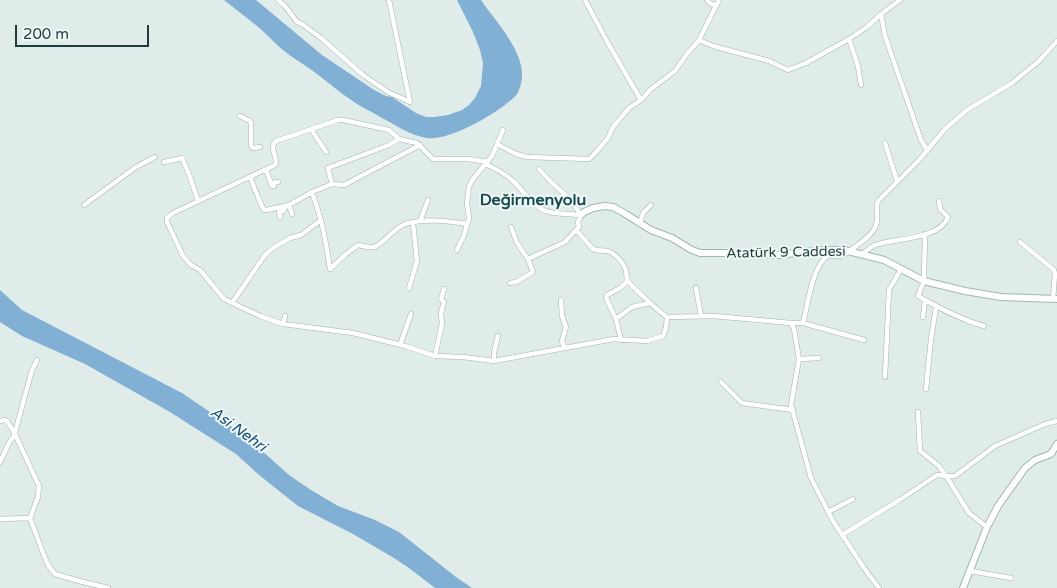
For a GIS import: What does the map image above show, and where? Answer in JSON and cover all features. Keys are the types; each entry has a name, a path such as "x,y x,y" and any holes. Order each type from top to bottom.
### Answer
{"street":[{"path":"278,0 297,22 321,38 363,75 388,92 410,102 389,0"},
{"path":"585,0 641,100"},
{"path":"707,0 711,4 718,3"},
{"path":"699,40 712,46 769,60 788,70 806,63 849,39 900,0"},
{"path":"497,144 516,154 527,157 589,158 608,138 613,127 629,108 675,71 699,40 718,3"},
{"path":"881,14 885,36 921,140 927,150"},
{"path":"849,39 858,66 861,85"},
{"path":"803,322 817,269 823,259 827,256 844,255 874,230 878,201 945,129 967,110 1012,83 1039,62 1057,41"},
{"path":"240,116 250,121 251,146 253,148 260,147"},
{"path":"580,215 547,212 522,192 504,173 487,163 468,159 433,159 417,143 399,139 388,130 338,120 274,142 273,149 277,163 275,165 173,213 167,218 167,222 183,256 191,265 200,270 224,299 260,316 283,324 353,333 435,356 494,361 614,338 647,341 663,336 667,316"},
{"path":"311,129 326,152"},
{"path":"457,250 469,218 467,203 469,186 492,156 503,130"},
{"path":"332,184 328,168 399,139"},
{"path":"885,143 898,181"},
{"path":"250,177 264,210 287,205 332,184 344,185 420,145"},
{"path":"84,205 136,167 155,157"},
{"path":"164,162 182,158 198,201"},
{"path":"528,259 565,242 579,227 580,215 570,199 539,169"},
{"path":"266,170 272,186 274,186 273,183 278,182"},
{"path":"214,186 216,193"},
{"path":"312,192 321,220 330,269 358,245 378,246 403,225 420,221 444,221 467,224"},
{"path":"420,221 428,200"},
{"path":"862,254 874,246 918,237 935,231 946,223 948,217 940,209 939,201"},
{"path":"287,205 292,214"},
{"path":"280,217 279,212 283,211 287,205"},
{"path":"640,224 643,213 651,205"},
{"name":"Atatürk 9 Caddesi","path":"580,215 593,208 609,207 621,211 651,230 672,238 700,253 750,253 771,256 822,250 849,251 884,260 924,281 965,291 991,296 1055,299"},
{"path":"232,303 264,255 290,238 301,235 321,220"},
{"path":"409,288 417,261 413,223"},
{"path":"510,283 516,282 532,273 528,259 517,243 511,227"},
{"path":"577,231 593,249 609,252 621,262 626,270 628,281 667,316 714,316 791,323 803,322 864,340"},
{"path":"925,234 924,281 918,296 936,307 972,323 984,326"},
{"path":"1020,242 1054,270 1055,299"},
{"path":"885,377 889,290 901,269"},
{"path":"621,340 616,319 606,298 607,295 628,281"},
{"path":"696,288 701,316"},
{"path":"435,356 442,324 440,313 444,302 441,299 444,289"},
{"path":"561,300 562,316 566,327 562,341 564,347"},
{"path":"923,317 924,300"},
{"path":"616,319 632,307 650,302"},
{"path":"926,389 936,307"},
{"path":"400,345 411,314"},
{"path":"283,324 285,316"},
{"path":"791,323 794,329 799,359 792,405 811,478 833,521 879,588"},
{"path":"494,361 498,336"},
{"path":"799,359 818,358"},
{"path":"0,462 15,434 32,370 37,360"},
{"path":"721,382 742,403 793,410"},
{"path":"918,412 920,451 939,466 968,513 987,527"},
{"path":"0,421 7,421 15,434 39,486 38,497 30,518 48,564 55,574 79,582 108,588"},
{"path":"842,535 901,499 936,474 955,476 995,446 1057,421"},
{"path":"963,588 987,527 998,506 1025,468 1034,460 1054,456 1057,444"},
{"path":"828,512 853,499"},
{"path":"0,519 30,518"},
{"path":"970,571 1011,578"}],"water":[{"path":"224,0 256,0 322,55 374,90 392,97 416,113 426,117 434,117 462,110 475,98 481,86 483,63 480,50 457,0 481,0 504,31 517,54 522,78 519,90 514,98 499,109 468,127 446,136 436,138 421,137 404,130 349,99 284,51 257,26"},
{"path":"0,290 22,310 182,393 235,429 289,475 311,490 338,506 375,520 399,532 472,588 435,588 394,558 353,534 298,506 236,454 170,412 85,364 22,336 0,322"}],"district":[{"name":"Değirmenyolu","path":"533,201"}],"water label":[{"name":"Asi Nehri","path":"238,430"}]}
